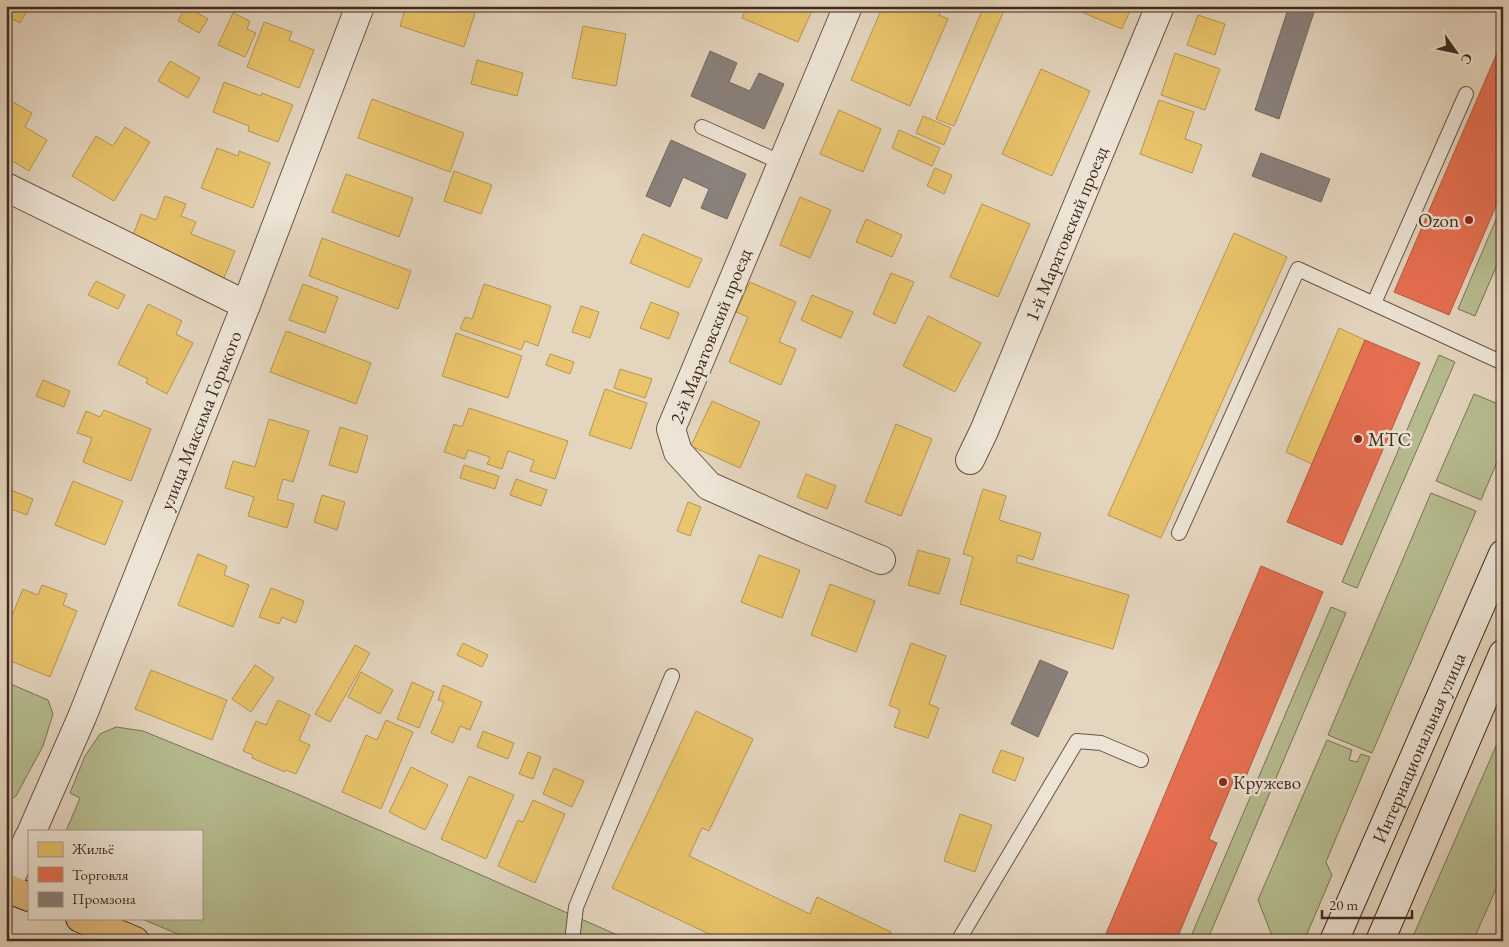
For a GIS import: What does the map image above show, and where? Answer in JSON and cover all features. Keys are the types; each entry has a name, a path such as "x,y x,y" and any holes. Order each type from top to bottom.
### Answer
{"main road":[{"path":"6,888 28,897"},
{"path":"85,920 135,941"}],"street":[{"name":"улица Максима Горького","path":"32,830 82,717 246,305 360,6"},
{"name":"2-й Маратовский проезд","path":"848,6 671,429 678,452 710,486 881,560"},
{"name":"1-й Маратовский проезд","path":"970,460 992,413 1160,6"},
{"path":"6,187 246,305"},
{"name":"Интернациональная улица","path":"1334,941 1503,554"},
{"path":"1380,941 1503,654"},
{"path":"6,888 28,839"}],"lane":[{"path":"1374,303 1466,94"},
{"path":"702,127 782,163"},
{"path":"1180,532 1298,269 1503,362"},
{"path":"572,941 576,907 672,676"},
{"path":"958,941 1077,741 1101,744 1141,760"}],"green space":[{"path":"1503,203 1503,251 1475,316 1458,309"},
{"path":"1439,355 1455,362 1357,588 1342,582"},
{"path":"1474,394 1503,406 1503,448 1481,500 1436,481"},
{"path":"1431,493 1476,511 1372,753 1328,735"},
{"path":"1331,607 1346,613 1207,941 1189,941"},
{"path":"6,682 48,700 53,714 43,746 16,796 6,803"},
{"path":"116,727 143,731 295,793 631,941 194,941 145,920 202,920 202,830 66,830 80,798 70,793 85,756 100,734"},
{"path":"1503,730 1503,873 1473,941 1411,941"},
{"path":"1327,740 1352,750 1349,760 1357,762 1361,754 1370,757 1326,862 1332,875 1304,941 1274,941 1258,900"}],"building: Жильё":[{"path":"6,6 30,6 20,23 6,15"},
{"path":"186,6 208,19 199,33 178,21"},
{"path":"406,6 464,6 476,10 464,47 400,26"},
{"path":"747,6 814,6 798,42 742,18"},
{"path":"883,6 943,6 939,15 948,19 910,106 851,80"},
{"path":"984,6 1006,6 954,126 936,119"},
{"path":"1081,6 1132,6 1122,29 1079,11"},
{"path":"1425,6 1454,6 1453,12"},
{"path":"233,13 250,21 247,29 256,33 245,57 218,45"},
{"path":"1198,15 1225,24 1215,55 1187,45"},
{"path":"264,22 292,32 289,40 314,50 299,88 247,67"},
{"path":"583,26 626,34 616,86 572,78"},
{"path":"1175,53 1220,69 1205,110 1161,95"},
{"path":"477,60 523,73 517,96 471,84"},
{"path":"170,61 200,78 188,98 158,81"},
{"path":"1041,69 1090,91 1052,176 1002,154"},
{"path":"224,82 261,96 262,93 293,105 278,142 248,131 249,126 213,112"},
{"path":"6,98 32,113 25,127 47,140 29,171 6,157"},
{"path":"372,99 464,133 450,172 358,138"},
{"path":"1159,100 1194,112 1185,139 1202,145 1192,173 1140,154"},
{"path":"839,110 881,129 863,172 820,154"},
{"path":"923,116 951,128 944,145 916,133"},
{"path":"125,127 150,142 114,201 72,176 96,136 113,146"},
{"path":"899,130 940,148 932,166 892,148"},
{"path":"217,148 238,156 239,151 270,163 253,208 201,188"},
{"path":"935,168 952,175 944,194 927,186"},
{"path":"454,171 492,185 481,214 444,201"},
{"path":"346,174 413,198 399,237 332,212"},
{"path":"165,196 186,204 181,216 196,222 191,234 235,251 224,278 179,261 181,257 132,238 141,214 156,220"},
{"path":"800,197 831,210 810,258 780,245"},
{"path":"982,204 1030,224 998,297 950,277"},
{"path":"866,219 902,235 892,257 856,242"},
{"path":"1234,233 1287,257 1161,538 1108,515"},
{"path":"643,234 702,259 689,288 630,263"},
{"path":"322,238 411,271 398,309 309,276"},
{"path":"891,273 914,282 895,324 873,314"},
{"path":"96,281 125,295 118,309 88,295"},
{"path":"750,282 796,302 779,342 796,349 781,385 729,362 748,317 736,312"},
{"path":"303,284 338,297 325,333 289,320"},
{"path":"484,284 551,306 538,346 525,341 521,350 460,329 465,317 472,319"},
{"path":"812,295 853,312 841,338 801,320"},
{"path":"651,302 679,313 669,339 640,328"},
{"path":"148,304 182,321 176,334 193,343 167,394 146,383 148,379 118,364"},
{"path":"581,306 599,312 590,338 572,332"},
{"path":"928,316 981,343 955,392 903,366"},
{"path":"1339,328 1365,340 1312,464 1286,452"},
{"path":"286,331 371,363 356,404 270,372"},
{"path":"456,333 522,356 508,398 442,376"},
{"path":"550,354 574,362 570,374 546,365"},
{"path":"620,369 652,379 645,398 614,388"},
{"path":"43,380 70,391 64,407 36,396"},
{"path":"605,389 647,403 631,449 589,435"},
{"path":"712,401 760,422 740,468 691,446"},
{"path":"469,408 568,441 555,479 530,471 534,460 508,451 502,469 487,464 490,457 468,450 465,459 444,452 454,424 462,427"},
{"path":"104,410 151,429 131,481 83,462 92,438 77,433 86,411 100,417"},
{"path":"269,419 309,431 293,482 283,479 277,499 294,504 287,528 248,516 254,497 225,488 233,461 255,467"},
{"path":"896,424 932,439 901,516 865,502"},
{"path":"340,427 368,436 357,473 329,465"},
{"path":"464,465 499,476 495,489 460,478"},
{"path":"806,474 836,486 827,509 797,497"},
{"path":"516,479 547,490 541,506 510,495"},
{"path":"73,481 123,501 105,545 55,525"},
{"path":"6,488 33,499 27,515 6,507"},
{"path":"983,489 1006,496 999,520 1041,533 1033,560 1018,555 1016,562 1129,595 1113,649 960,604 973,557 963,554"},
{"path":"322,495 345,502 337,530 314,522"},
{"path":"688,502 701,507 690,536 677,531"},
{"path":"918,550 950,559 939,594 908,585"},
{"path":"198,554 227,566 224,575 249,585 233,627 178,605"},
{"path":"759,555 800,570 782,618 741,602"},
{"path":"830,584 875,601 856,652 811,635"},
{"path":"42,585 67,594 63,605 77,611 50,677 6,659 6,630 23,589 38,595"},
{"path":"271,588 304,601 296,623 282,617 279,624 259,617"},
{"path":"463,643 488,655 482,667 457,655"},
{"path":"911,643 946,656 929,704 939,708 928,738 894,727 900,710 889,705"},
{"path":"355,645 370,653 330,722 315,714"},
{"path":"255,665 274,678 251,712 232,699"},
{"path":"151,670 227,700 212,740 135,709"},
{"path":"361,672 393,690 380,714 348,697"},
{"path":"412,682 434,692 419,728 397,719"},
{"path":"443,685 482,702 470,730 460,726 453,743 431,733 444,702 438,700"},
{"path":"278,700 310,715 299,740 310,745 296,774 286,770 285,772 252,758 253,755 243,751 256,721 266,725"},
{"path":"696,711 753,739 709,831 702,828 689,856 810,914 817,897 891,932 887,941 724,941 612,888"},
{"path":"386,720 413,732 381,809 342,792 366,735 377,740"},
{"path":"483,731 514,743 508,759 477,747"},
{"path":"1001,750 1024,758 1015,781 992,772"},
{"path":"528,752 541,757 533,779 519,774"},
{"path":"411,767 448,785 425,830 389,812"},
{"path":"554,768 584,781 572,807 543,794"},
{"path":"469,776 514,795 486,859 441,839"},
{"path":"533,800 565,814 535,883 498,866 518,820 523,822"},
{"path":"960,814 992,825 975,872 944,861"}],"building: Торговля":[{"path":"1503,39 1503,190 1449,315 1394,292"},
{"path":"1365,340 1420,363 1342,545 1287,522"},
{"path":"1261,566 1323,592 1242,786 1233,782 1209,839 1217,843 1176,941 1103,941"}],"building: Промзона":[{"path":"1289,6 1316,6 1279,119 1255,110"},
{"path":"710,51 737,63 729,82 750,91 759,73 784,84 764,129 691,96"},
{"path":"671,140 746,174 727,219 701,208 709,189 683,177 670,207 646,196"},
{"path":"1261,153 1330,179 1321,202 1252,176"},
{"path":"1040,660 1068,672 1038,737 1011,724"}],"place":[{"name":"Ozon","path":"1469,220"},
{"name":"МТС","path":"1358,439"},
{"name":"Кружево","path":"1223,782"}]}
